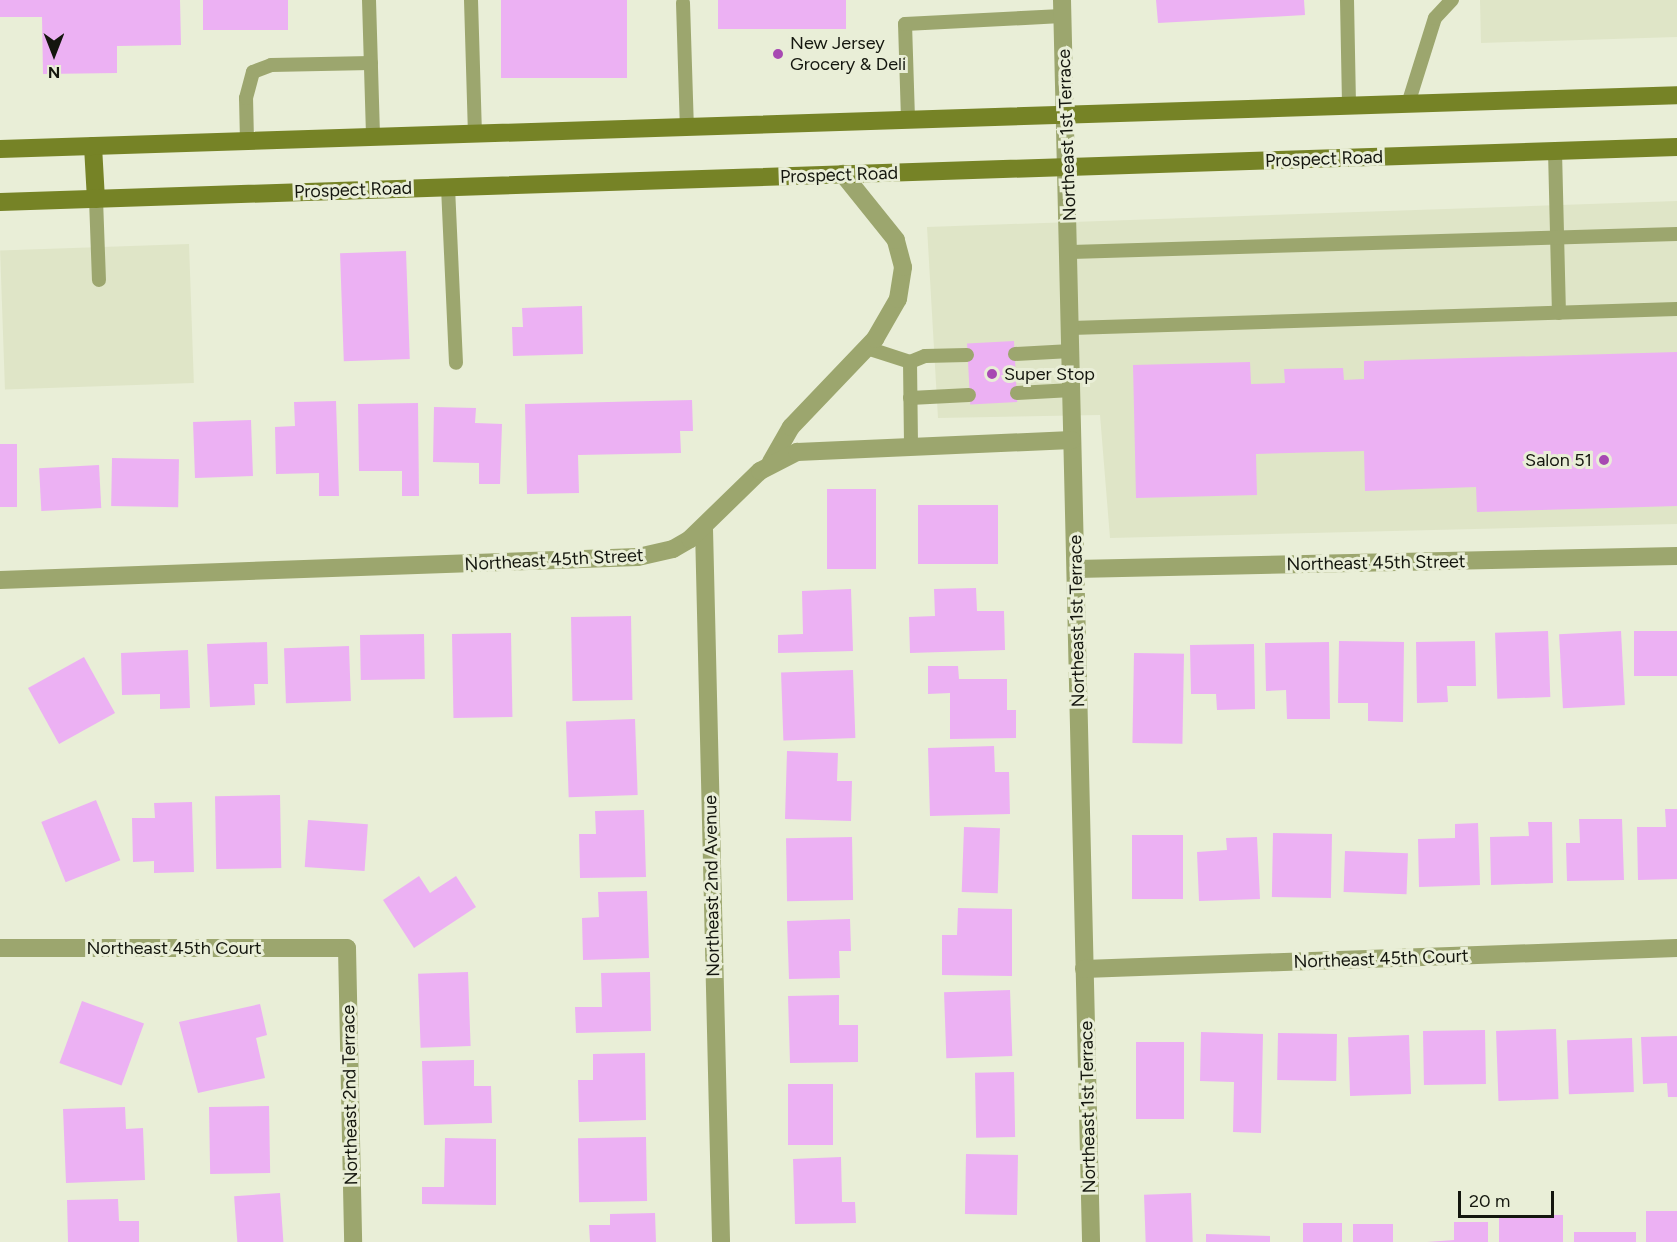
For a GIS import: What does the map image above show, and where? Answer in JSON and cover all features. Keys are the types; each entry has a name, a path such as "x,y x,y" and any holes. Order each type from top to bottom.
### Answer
{"main road":[{"path":"0,149 1677,95"},
{"path":"93,146 96,199"},
{"name":"Prospect Road","path":"0,202 1677,147"}],"street":[{"name":"Northeast 1st Terrace","path":"1062,8 1071,252 1072,440 1091,1242"},
{"path":"771,462 791,427 867,348 892,313 903,267 889,228 843,174"},
{"name":"Northeast 45th Street","path":"0,580 615,559 665,552 704,529 771,462 811,450 1072,440"},
{"name":"Northeast 2nd Avenue","path":"704,529 721,1242"},
{"name":"Northeast 45th Street","path":"1076,569 1677,556"},
{"name":"Northeast 45th Court","path":"0,948 347,948"},
{"name":"Northeast 2nd Terrace","path":"347,948 353,1242"},
{"name":"Northeast 45th Court","path":"1084,969 1677,948"}],"lane":[{"path":"369,0 373,137"},
{"path":"471,0 475,134"},
{"path":"1347,0 1349,105"},
{"path":"1408,104 1435,18 1452,0"},
{"path":"683,3 687,127"},
{"path":"908,119 905,24 1062,8"},
{"path":"247,141 246,98 253,72 271,65 371,63"},
{"path":"1555,151 1559,313"},
{"path":"448,187 456,363"},
{"path":"96,199 99,280"},
{"path":"1071,252 1677,234"},
{"path":"1071,328 1677,309"},
{"path":"867,348 910,362 925,356 967,355"},
{"path":"1015,354 1071,351"},
{"path":"910,362 911,447"},
{"path":"1017,393 1072,390"},
{"path":"910,398 969,395"}],"shaded area":[{"path":"1480,0 1677,0 1677,37 1481,43"},
{"path":"1677,201 1677,524 1110,538 1100,415 938,418 927,227"},
{"path":"189,244 194,383 5,390 0,251"}],"building":[{"path":"0,0 180,0 181,45 117,46 117,73 43,74 42,17 0,17"},
{"path":"203,0 288,0 288,30 203,30"},
{"path":"501,0 627,0 627,78 501,78"},
{"path":"718,0 846,0 846,29 718,29"},
{"path":"1156,0 1304,0 1305,15 1158,23"},
{"path":"406,251 410,359 344,361 340,253"},
{"path":"582,306 583,354 513,356 512,327 523,327 522,308"},
{"name":"Super Stop","path":"1014,341 1017,402 970,404 967,343"},
{"path":"1677,352 1677,506 1477,512 1476,487 1365,491 1364,451 1256,454 1257,495 1136,498 1133,365 1250,362 1251,384 1285,383 1284,369 1343,368 1344,380 1364,379 1364,361"},
{"path":"692,400 693,431 680,431 681,453 578,455 579,493 527,494 525,404"},
{"path":"336,401 339,496 319,496 319,473 276,474 275,427 295,426 294,402"},
{"path":"418,403 419,496 402,496 402,471 359,471 358,404"},
{"path":"434,407 476,408 475,423 502,424 500,484 479,484 479,463 433,462"},
{"path":"251,420 253,476 195,478 193,422"},
{"path":"0,444 17,444 17,507 0,507"},
{"path":"112,458 179,459 178,507 111,506"},
{"path":"99,465 101,508 41,511 39,468"},
{"path":"827,489 876,489 876,569 827,569"},
{"path":"918,505 998,505 998,564 918,564"},
{"path":"976,588 977,611 1004,611 1005,650 910,653 909,617 935,616 934,589"},
{"path":"851,589 853,651 778,653 778,635 803,634 802,591"},
{"path":"631,616 632,700 572,701 571,617"},
{"path":"1548,631 1550,697 1497,699 1495,633"},
{"path":"1621,631 1625,705 1563,708 1559,634"},
{"path":"1634,631 1677,631 1677,676 1634,676"},
{"path":"511,633 512,717 453,718 452,634"},
{"path":"424,634 425,679 361,680 360,635"},
{"path":"1339,641 1404,642 1403,722 1368,721 1368,703 1338,703"},
{"path":"1475,641 1476,686 1447,686 1448,702 1417,703 1416,642"},
{"path":"267,642 268,684 254,684 255,705 210,707 207,644"},
{"path":"1329,642 1330,719 1287,719 1286,690 1266,691 1265,643"},
{"path":"1254,644 1255,709 1217,710 1216,694 1191,694 1190,645"},
{"path":"349,646 351,701 286,703 284,648"},
{"path":"188,650 190,708 160,709 160,694 122,695 121,653"},
{"path":"1134,653 1184,654 1182,744 1132,743"},
{"path":"84,657 115,713 59,744 28,688"},
{"path":"928,666 958,666 959,679 1007,679 1007,710 1016,710 1016,738 950,739 950,693 928,694"},
{"path":"853,670 855,738 783,740 781,673"},
{"path":"635,719 638,795 569,797 566,721"},
{"path":"994,746 995,772 1009,772 1010,814 930,816 928,748"},
{"path":"787,751 838,753 837,781 852,781 851,821 785,819"},
{"path":"280,795 281,868 216,869 215,796"},
{"path":"96,800 120,860 66,882 41,822"},
{"path":"192,802 194,872 154,873 154,861 133,862 132,818 155,818 154,803"},
{"path":"1665,809 1677,809 1677,879 1638,880 1637,827 1666,827"},
{"path":"644,810 646,877 580,878 579,834 596,834 595,811"},
{"path":"1579,819 1622,819 1624,880 1567,881 1566,843 1580,843"},
{"path":"308,820 368,824 365,871 305,867"},
{"path":"1528,822 1552,822 1553,883 1491,885 1490,837 1529,836"},
{"path":"1478,823 1480,885 1419,887 1418,839 1455,838 1455,824"},
{"path":"964,827 1000,828 998,893 962,892"},
{"path":"1273,833 1332,834 1331,898 1272,897"},
{"path":"1132,835 1183,835 1183,899 1132,899"},
{"path":"852,837 853,900 787,901 786,838"},
{"path":"1257,837 1260,899 1199,901 1197,852 1227,850 1226,838"},
{"path":"1345,851 1408,853 1407,894 1344,892"},
{"path":"419,876 430,893 456,876 476,907 414,948 383,900"},
{"path":"647,891 649,958 583,960 582,918 599,917 598,892"},
{"path":"958,908 1012,909 1012,976 942,975 942,935 957,935"},
{"path":"850,919 851,951 839,951 840,978 789,979 787,921"},
{"path":"468,972 471,1046 421,1048 418,974"},
{"path":"650,972 651,1031 576,1033 575,1007 602,1007 601,973"},
{"path":"1010,990 1012,1056 946,1058 944,992"},
{"path":"839,995 839,1025 858,1025 858,1062 790,1063 788,996"},
{"path":"82,1001 144,1024 121,1086 59,1063"},
{"path":"260,1004 267,1035 256,1038 265,1078 198,1093 179,1022"},
{"path":"1556,1029 1558,1099 1498,1101 1496,1031"},
{"path":"1485,1030 1486,1084 1424,1085 1423,1031"},
{"path":"1201,1032 1263,1034 1261,1133 1233,1132 1234,1082 1200,1081"},
{"path":"1278,1033 1337,1034 1336,1081 1277,1080"},
{"path":"1409,1035 1411,1094 1350,1096 1348,1037"},
{"path":"1677,1036 1677,1097 1668,1097 1667,1083 1643,1084 1641,1037"},
{"path":"1632,1038 1634,1092 1569,1094 1567,1040"},
{"path":"1136,1042 1184,1042 1184,1119 1136,1119"},
{"path":"645,1053 646,1120 579,1122 578,1080 593,1080 593,1054"},
{"path":"474,1060 474,1086 491,1086 492,1123 424,1125 422,1061"},
{"path":"1014,1072 1015,1137 976,1138 975,1073"},
{"path":"788,1084 833,1084 833,1145 788,1145"},
{"path":"269,1106 270,1173 210,1174 209,1107"},
{"path":"125,1107 126,1129 143,1128 145,1180 66,1183 63,1109"},
{"path":"646,1137 647,1201 579,1202 578,1138"},
{"path":"445,1138 496,1139 496,1205 422,1204 422,1187 444,1187"},
{"path":"966,1154 1018,1155 1017,1215 965,1214"},
{"path":"841,1157 842,1202 855,1202 856,1223 795,1224 793,1159"},
{"path":"280,1193 283,1242 237,1242 234,1196"},
{"path":"1191,1193 1193,1242 1146,1242 1144,1195"},
{"path":"118,1199 119,1221 139,1221 139,1242 68,1242 67,1200"},
{"path":"1646,1211 1677,1211 1677,1242 1646,1242"},
{"path":"655,1213 656,1242 590,1242 589,1225 610,1225 610,1214"},
{"path":"1499,1215 1563,1215 1563,1242 1499,1242"},
{"path":"1454,1222 1488,1222 1488,1242 1427,1242 1454,1240"},
{"path":"1303,1223 1342,1223 1342,1242 1303,1242"},
{"path":"1353,1224 1393,1224 1393,1242 1353,1242"},
{"path":"1574,1232 1636,1232 1636,1242 1574,1242"},
{"path":"1206,1234 1270,1236 1270,1242 1206,1242"}],"place":[{"name":"New Jersey Grocery & Deli","path":"778,54"},
{"name":"Super Stop","path":"992,374"},
{"name":"Salon 51","path":"1604,460"}]}
